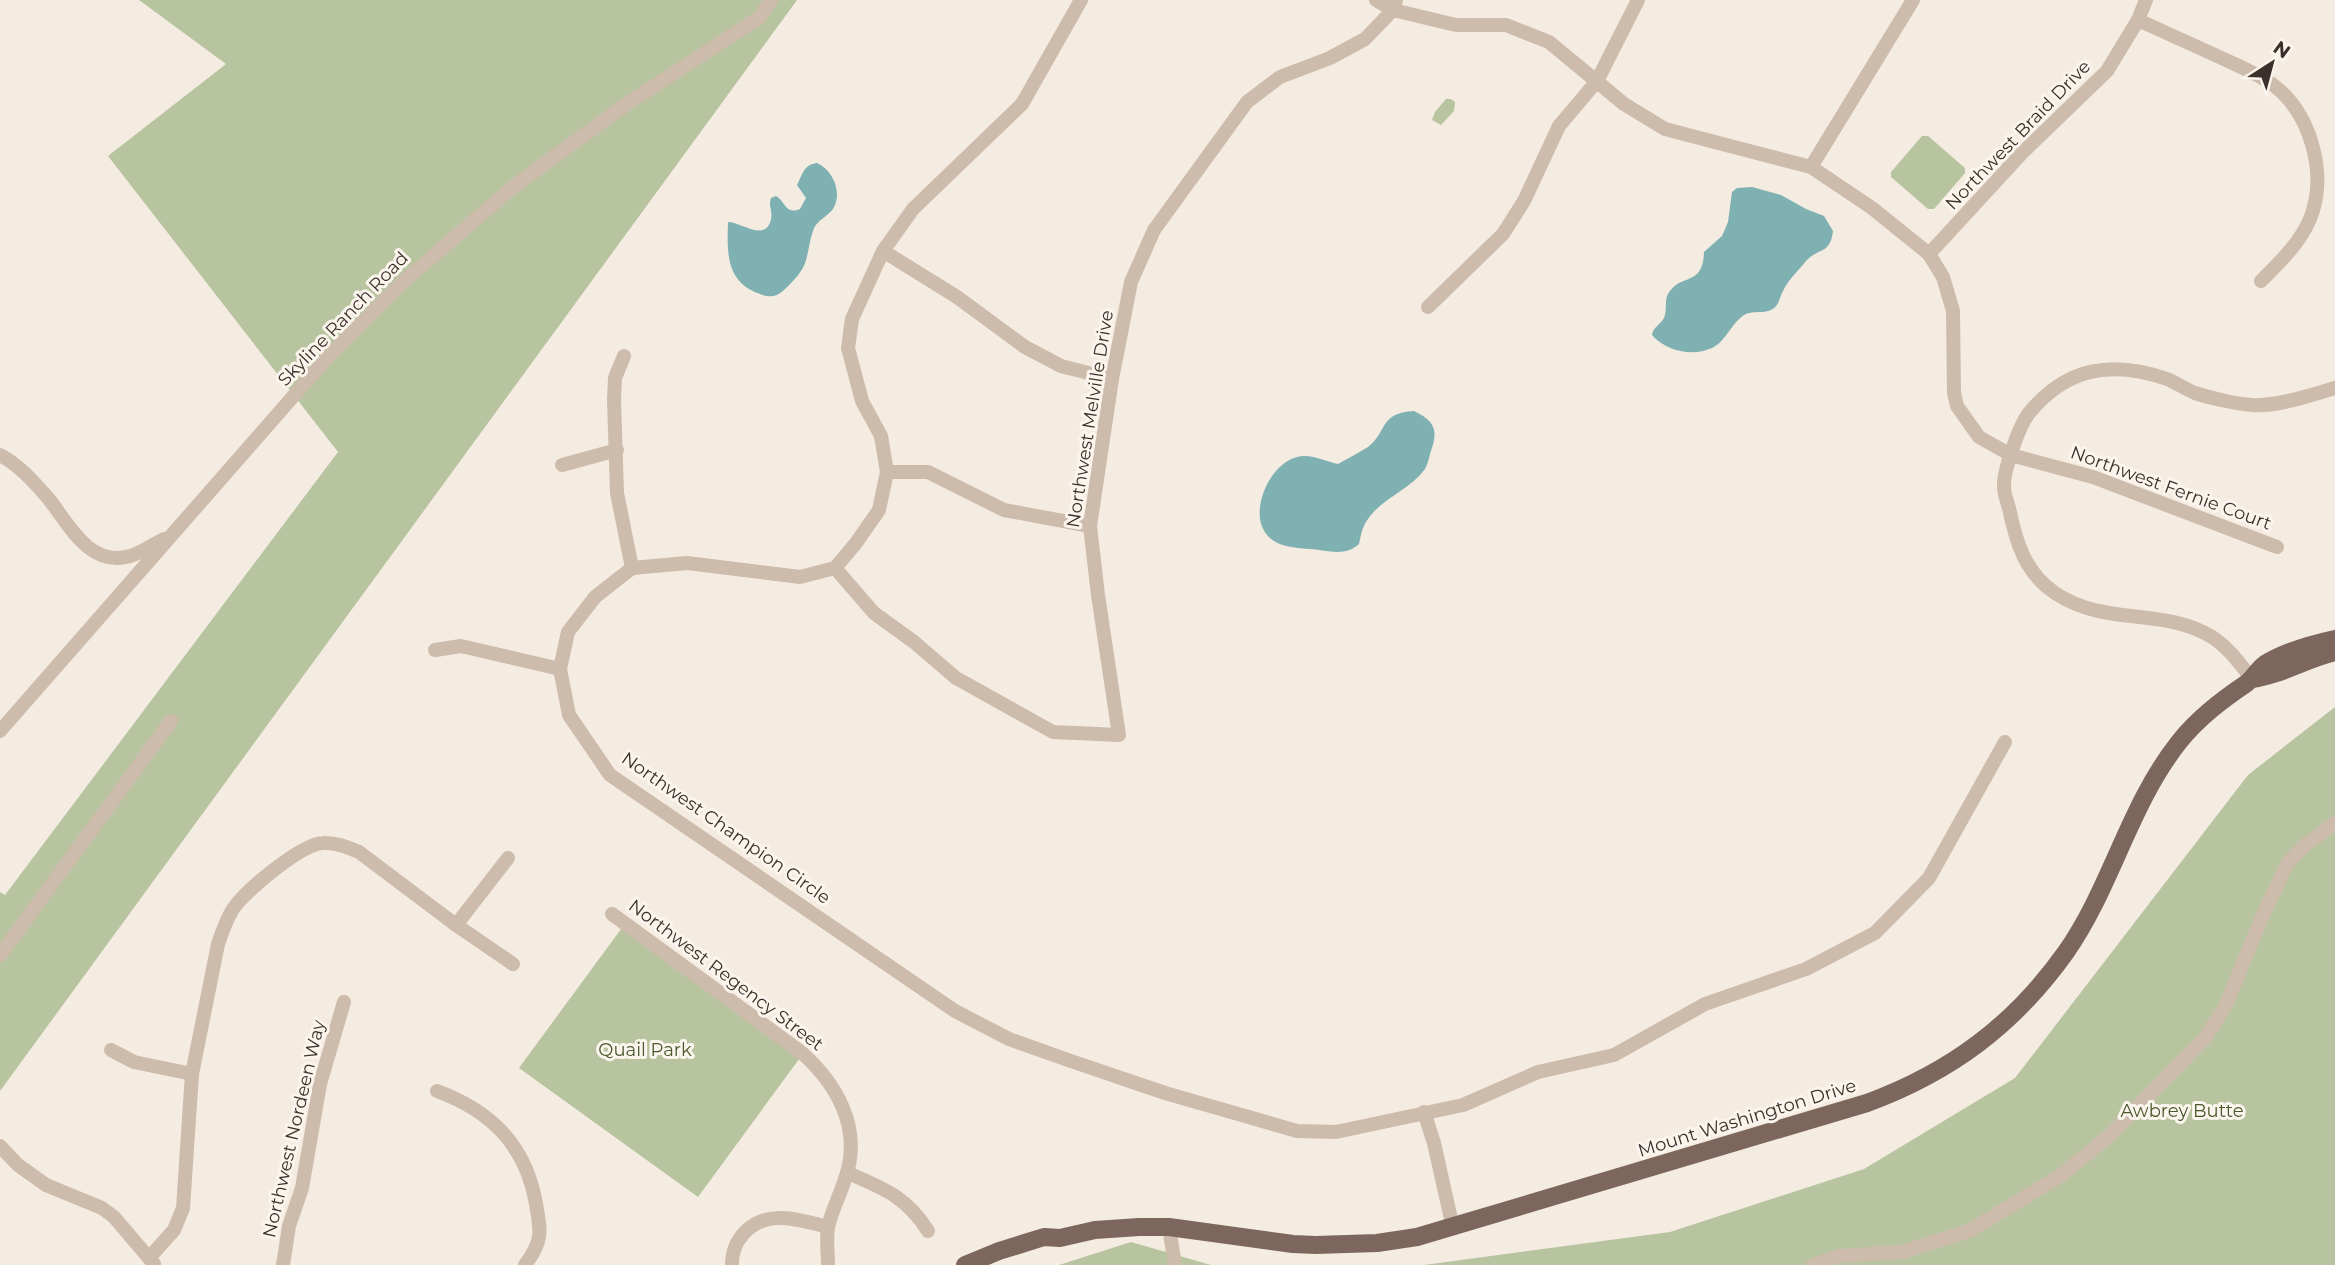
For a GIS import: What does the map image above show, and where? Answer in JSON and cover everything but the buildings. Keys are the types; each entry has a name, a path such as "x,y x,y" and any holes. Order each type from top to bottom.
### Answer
{"main road":[{"name":"Mount Washington Drive","path":"965,1265 1044,1237 1060,1238 1096,1230 1169,1227 1293,1244 1345,1245 1417,1237 1867,1103 1919,1082 1972,1051 2022,1007 2068,949 2154,778 2180,740 2218,703 2252,679 2263,665 2317,642 2335,639"},
{"name":"Mount Washington Drive","path":"2252,679 2268,677 2291,666 2335,652"},
{"name":"Mount Washington Drive","path":"995,1265 1046,1247 1060,1238"}],"street":[{"name":"Skyline Ranch Road","path":"0,731 326,359 402,283 513,187 625,104 760,17 771,0"},
{"path":"624,356 615,377 617,493 632,568 687,563 800,577 835,568 878,510 887,472 881,436 862,401 848,348 852,318 883,251 913,209 1022,104 1081,0"},
{"path":"1376,0 1456,25 1506,25 1549,42 1624,104 1665,129 1811,167 1872,208 1929,254 1943,278 1953,311 1954,393 1957,406 1979,437 2011,454"},
{"path":"1428,307 1503,234 1524,201 1559,126 1597,81 1638,0"},
{"path":"1811,167 1913,0"},
{"name":"Northwest Braid Drive","path":"1929,254 2022,153 2107,71 2138,20 2146,0"},
{"name":"Northwest Melville Drive","path":"835,568 874,613 914,642 956,678 1053,732 1119,735 1090,526 1112,379 1131,282 1154,230 1247,102 1280,77 1330,58 1365,39 1394,5"},
{"path":"2138,20 2269,82 2284,94 2297,110 2309,135 2317,171 2317,192 2313,209 2309,221 2290,251 2261,281"},
{"path":"883,251 957,297 1025,347 1062,366 1112,379"},
{"path":"2252,679 2226,648 2200,630 2160,620 2114,616 2085,610 2055,593 2034,575 2016,542 2003,485 2011,454 2020,424 2036,405 2058,386 2078,374 2108,368 2133,370 2168,379 2196,393 2253,405 2310,396 2335,388"},
{"path":"562,465 617,450"},
{"name":"Northwest Fernie Court","path":"2011,454 2093,477 2277,547"},
{"path":"0,455 14,462 49,500 77,538 99,555 121,558 132,556 174,533"},
{"path":"887,472 928,472 1004,510 1090,526"},
{"name":"Northwest Champion Circle","path":"632,568 595,597 568,632 560,669 569,715 610,775 981,1026 1009,1039 1166,1093 1297,1131 1336,1132 1463,1105 1538,1072 1614,1055 1705,1004 1806,969 1875,933 1929,878 2004,741"},
{"path":"435,650 461,646 560,669"},
{"path":"0,955 171,721"},
{"path":"1812,1265 1839,1256 1902,1252 1969,1231 2060,1175 2108,1137 2205,1038 2226,1005 2287,864 2303,847 2335,823"},
{"path":"0,1146 18,1165 47,1185 102,1208 114,1217 152,1262 174,1230 183,1208 192,1074 224,926 240,900 297,852 308,846 322,843 340,845 359,852 513,964"},
{"path":"456,925 508,858"},
{"name":"Northwest Regency Street","path":"612,914 801,1052 828,1079 841,1102 850,1134 848,1173 828,1227 828,1265"},
{"name":"Northwest Nordeen Way","path":"283,1265 289,1226 302,1188 320,1084 344,1002"},
{"path":"111,1050 134,1062 192,1074"},
{"path":"437,1091 460,1099 495,1124 511,1140 523,1160 535,1198 541,1231 539,1242 525,1265"},
{"path":"1424,1112 1434,1143 1453,1228"},
{"path":"848,1173 897,1196 914,1212 928,1231"},
{"path":"732,1265 732,1251 740,1237 759,1220 769,1217 799,1220 828,1227"},
{"path":"1169,1227 1175,1265"}],"green space":[{"path":"139,0 797,0 0,1091 0,892 5,895 338,452 108,156 226,64"},
{"path":"1446,99 1455,102 1454,111 1441,125 1432,120"},
{"path":"1922,136 1928,136 1965,168 1965,173 1934,209 1928,209 1891,177 1891,172"},
{"name":"Awbrey Butte","path":"2335,707 2335,1265 1424,1265 1670,1232 1864,1169 2015,1078 2248,775"},
{"name":"Quail Park","path":"624,925 802,1055 698,1197 519,1068"},
{"path":"1131,1242 1211,1265 1059,1265"}],"water":[{"path":"817,163 832,176 837,196 833,209 814,228 803,268 791,284 776,295 763,295 749,289 731,266 728,222 752,230 764,230 771,219 771,198 776,196 788,209 800,209 806,198 797,185 806,168"},
{"path":"1752,187 1781,195 1824,216 1833,231 1832,239 1827,247 1806,261 1788,283 1773,309 1741,317 1717,345 1704,351 1688,352 1664,345 1652,335 1664,318 1668,294 1675,286 1696,275 1703,263 1704,252 1722,236 1728,222 1732,192 1737,188"},
{"path":"1414,411 1427,419 1434,428 1434,440 1425,469 1412,483 1374,512 1364,525 1359,544 1340,552 1285,546 1268,536 1262,527 1261,503 1270,479 1278,469 1302,456 1338,464 1368,447 1389,419 1403,412"}]}
